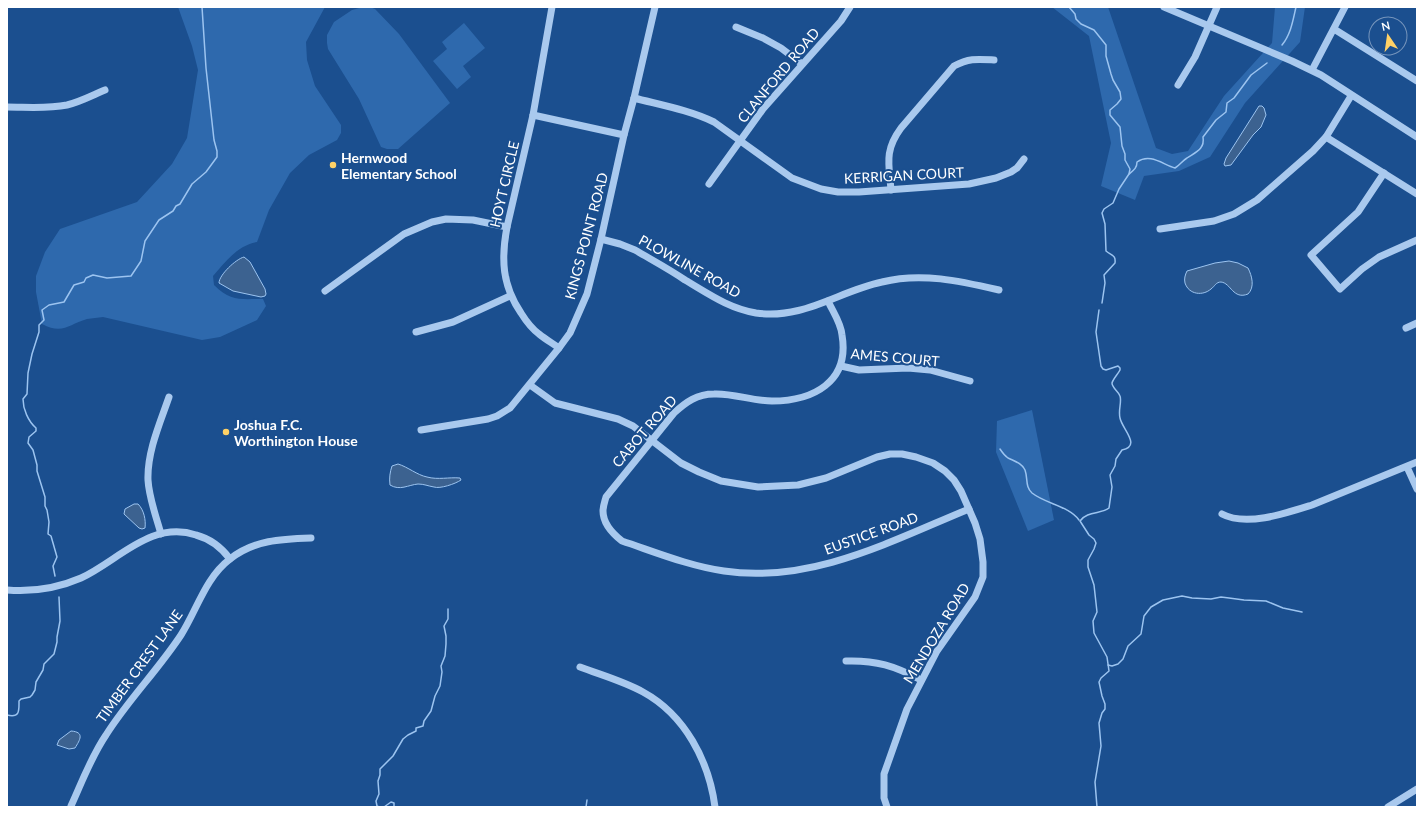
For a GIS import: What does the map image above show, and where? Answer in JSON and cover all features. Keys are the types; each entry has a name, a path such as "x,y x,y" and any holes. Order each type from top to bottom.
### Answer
{"street":[{"name":"HOYT CIRCLE","path":"552,7 533,115 507,227 504,244 503,267 510,296 530,326 559,348"},
{"name":"KINGS POINT ROAD","path":"421,430 488,419 497,416 510,408 559,348 570,332 587,294 655,7"},
{"name":"CLANFORD ROAD","path":"709,184 763,109 841,21 850,7"},
{"path":"1164,7 1292,60 1312,70 1417,137"},
{"path":"1178,85 1195,58 1217,7"},
{"path":"1312,70 1345,7"},
{"path":"736,27 763,38 781,48 802,64"},
{"path":"1334,29 1417,81"},
{"path":"891,190 888,156 890,146 901,128 954,66 975,58 994,60"},
{"path":"7,107 47,107 67,104 77,102 105,90"},
{"path":"1160,229 1214,221 1234,214 1257,200 1313,151 1326,137 1352,96"},
{"name":"KERRIGAN COURT","path":"634,98 702,116 714,122 792,178 820,189 838,192 957,186 983,181 1011,172 1017,168 1024,159"},
{"path":"533,115 624,135"},
{"path":"1326,137 1417,194"},
{"path":"1384,173 1358,212 1311,254 1340,289 1362,268 1379,257 1417,240"},
{"path":"325,291 404,234 432,222 446,219 473,220 507,227"},
{"name":"PLOWLINE ROAD","path":"601,239 635,250 719,301 757,313 775,314 809,308 882,281 916,277 953,280 999,290"},
{"path":"416,332 453,322 510,296"},
{"name":"CABOT ROAD","path":"661,554 622,541 613,534 606,523 603,511 606,497 674,413 691,399 713,394 725,394 771,401 798,398 812,394 830,382 841,366 843,347 842,334 828,301"},
{"path":"1406,328 1417,323"},
{"name":"AMES COURT","path":"841,366 859,370 908,368 930,370 970,381"},
{"name":"MENDOZA ROAD","path":"530,384 555,403 618,419 633,426 681,462 699,472 721,481 758,487 780,487 815,481 877,457 890,454 902,454 933,463 944,471 961,491 975,523 980,539 983,577 975,596 937,651 907,709 884,774 884,798 887,807"},
{"path":"161,534 151,496 148,473 152,448 169,397"},
{"path":"1222,514 1233,519 1243,520 1296,510 1417,462"},
{"path":"1407,467 1417,489"},
{"name":"EUSTICE ROAD","path":"661,554 699,566 725,571 759,574 806,569 846,559 969,509"},
{"path":"7,590 17,591 42,589 80,579 108,564 134,545 148,538 161,534 181,532 202,537 219,546 230,559"},
{"name":"TIMBER CREST LANE","path":"71,806 89,766 106,734 177,641 192,616 206,587 221,567 230,559 252,546 264,542 278,539 311,538"},
{"path":"846,662 872,661 887,664 903,670 921,680"},
{"path":"580,667 628,684 644,692 671,713 690,737 700,754 712,786 715,807"},
{"path":"1388,807 1417,789"}],"shaded area":[{"path":"178,7 325,7 306,42 307,60 315,86 341,125 341,133 337,140 309,155 290,173 269,210 257,242 238,250 213,276 214,285 231,297 242,299 263,299 266,306 257,320 220,337 202,340 103,317 87,319 61,329 49,327 42,324 36,292 36,276 45,252 60,229 137,202 172,164 187,138 198,70 192,46"},
{"path":"363,7 375,9 399,34 450,103 398,149 387,149 381,147 359,99 328,49 327,35 334,22 352,10"},
{"path":"1052,7 1108,7 1156,148 1172,154 1188,151 1224,96 1272,43 1275,7 1305,7 1300,42 1245,103 1210,157 1179,171 1144,176 1135,200 1101,186 1111,143 1089,36"},
{"path":"464,23 485,48 463,66 471,77 457,89 433,61 447,49 442,42"},
{"path":"1259,106 1264,108 1266,115 1261,127 1253,135 1231,165 1225,166 1224,164 1226,158"},
{"path":"244,257 250,262 265,289 265,296 261,297 233,291 219,283 228,268"},
{"path":"1229,261 1238,263 1248,268 1252,278 1252,288 1248,294 1239,295 1221,282 1217,283 1204,293 1193,292 1187,287 1185,283 1185,276 1187,271 1215,263"},
{"path":"1032,410 1054,520 1028,531 996,452 997,421"},
{"path":"398,464 427,477 460,478 461,480 444,487 418,484 397,488 390,485 390,473 392,466"},
{"path":"134,504 138,504 142,509 145,518 145,528 139,528 124,514 125,509"},
{"path":"71,731 80,735 80,739 75,748 69,749 57,745 59,740"}],"waterway":[{"path":"55,576 53,566 57,557 51,536 48,534 49,522 45,506 45,497 37,471 33,450 28,443 29,437 36,431 36,428 26,415 23,399 27,394 28,373 39,332 39,325 44,320 42,310 49,305 64,302 74,285 84,282 86,278 93,275 107,278 131,276 141,261 145,241 159,220 173,211 176,206 180,204 192,184 206,172 217,157 206,68 202,7"},
{"path":"1069,7 1075,14 1076,19 1081,24 1094,30 1106,45 1106,56 1113,80 1120,92 1121,99 1110,110 1110,115 1120,127 1125,160 1130,169 1129,174 1119,189 1113,203 1104,209 1102,213 1105,224 1106,251 1115,258 1115,263 1104,275 1105,283 1102,303"},
{"path":"1282,45 1290,32 1296,7"},
{"path":"1129,174 1135,169 1137,162 1142,160 1156,160 1175,168 1185,159 1197,152 1203,144 1203,137 1216,120 1226,112 1227,103 1234,98 1251,75 1267,63"},
{"path":"1097,807 1095,782 1101,746 1099,723 1105,709 1099,682 1101,678 1109,671 1107,657 1094,633 1093,621 1097,612 1094,585 1088,567 1088,560 1096,543 1080,521 1090,514 1109,508 1112,487 1110,475 1115,466 1116,459 1122,450 1128,448 1131,441 1121,422 1119,412 1121,401 1120,396 1113,387 1112,383 1120,368 1118,366 1106,370 1101,366 1096,332 1099,310"},
{"path":"1000,449 1007,457 1018,462 1024,468 1028,488 1032,493 1069,511 1079,520"},
{"path":"1108,665 1112,666 1118,664 1123,659 1128,646 1141,634 1144,616 1151,607 1163,600 1182,596 1211,599 1221,597 1266,601 1283,608 1302,612"},
{"path":"7,715 17,715 19,711 19,701 32,695 35,690 36,682 43,670 44,664 54,654 60,621 59,597"},
{"path":"379,807 377,806 376,801 379,794 378,781 380,769 393,756 403,739 416,731 416,728 423,726 424,721 431,711 435,696 440,686 442,672 441,666 445,656 446,644 444,626 448,619 448,609"},
{"path":"586,807 587,800"},
{"path":"384,807 391,802 394,803 394,807"}],"place":[{"name":"Hernwood Elementary School","path":"333,165"},
{"name":"Joshua F.C. Worthington House","path":"226,432"}]}
